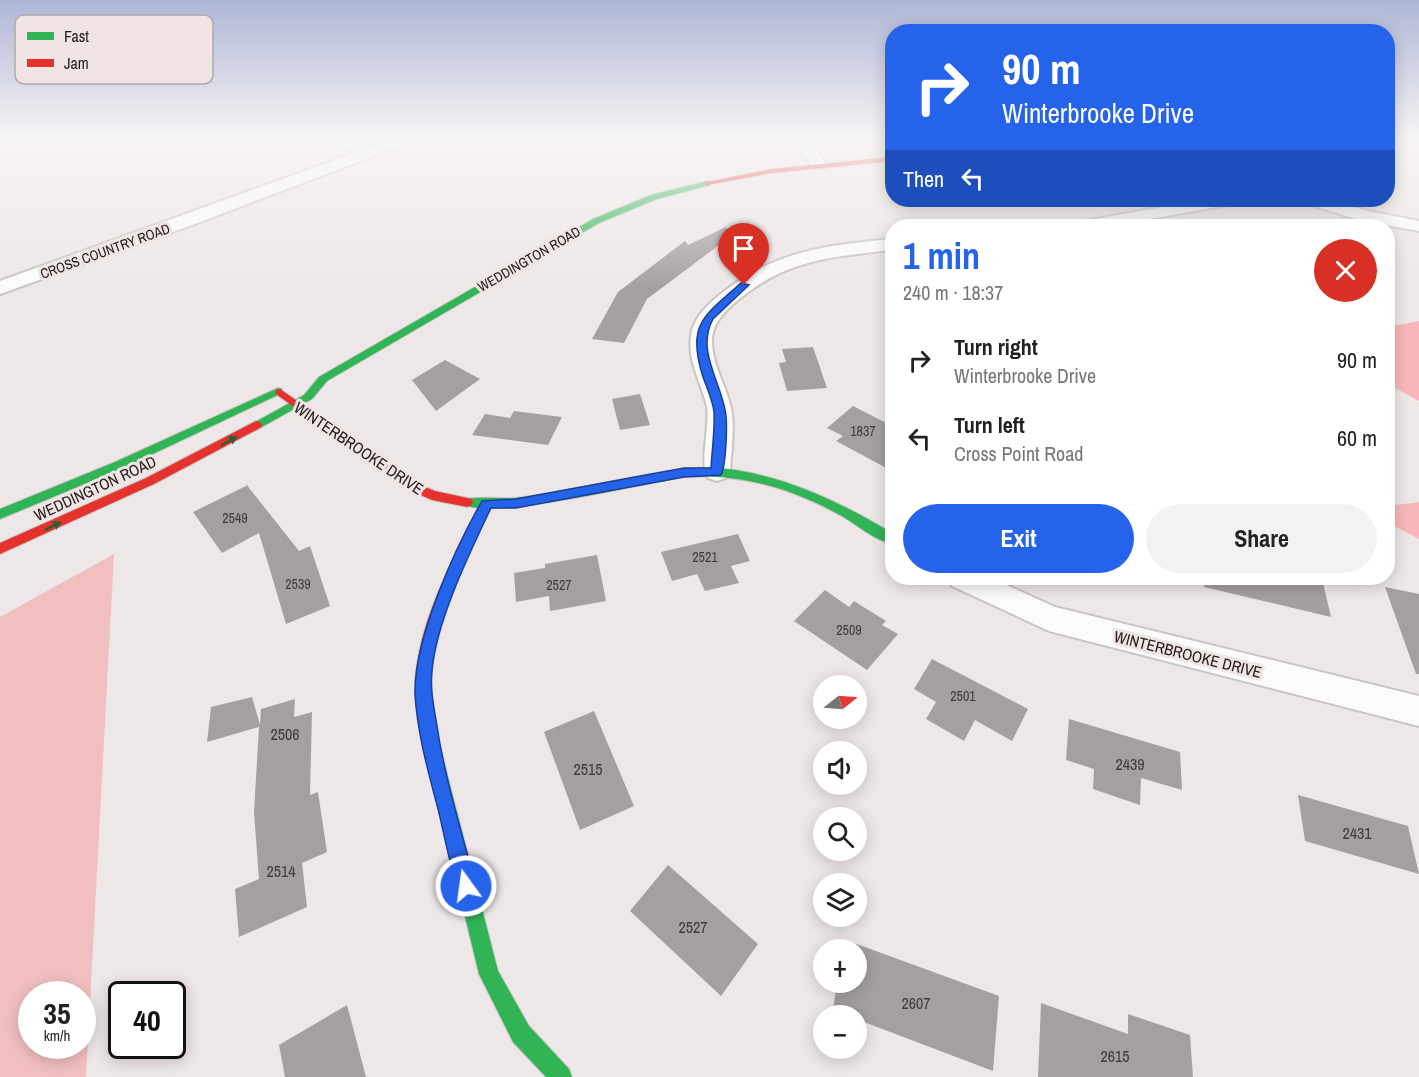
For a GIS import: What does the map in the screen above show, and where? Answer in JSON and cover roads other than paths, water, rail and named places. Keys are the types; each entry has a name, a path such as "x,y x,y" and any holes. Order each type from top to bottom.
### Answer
{"main road":[{"name":"WEDDINGTON ROAD","path":"0,549 150,481 295,405 308,397 323,379 568,236 627,207 689,187"},
{"name":"WEDDINGTON ROAD","path":"0,514 119,465 297,383 323,379"},
{"name":"WINTERBROOKE DRIVE","path":"278,391 411,486 458,503 516,504 684,472 717,472 741,474 790,484 816,495 885,535"},
{"path":"486,504 460,559 428,645 423,694 432,753 489,974 507,1013 521,1034 561,1077"}],"street":[{"name":"CROSS COUNTRY ROAD","path":"0,288 275,187"},
{"path":"1123,219 1189,207"},
{"path":"1336,207 1381,219"},
{"path":"1395,222 1419,226"},
{"path":"717,472 720,411 706,369 701,342 708,318 730,296 758,275 782,262 833,251 885,246"},
{"name":"WINTERBROOKE DRIVE","path":"977,585 1049,618 1419,711"}]}
